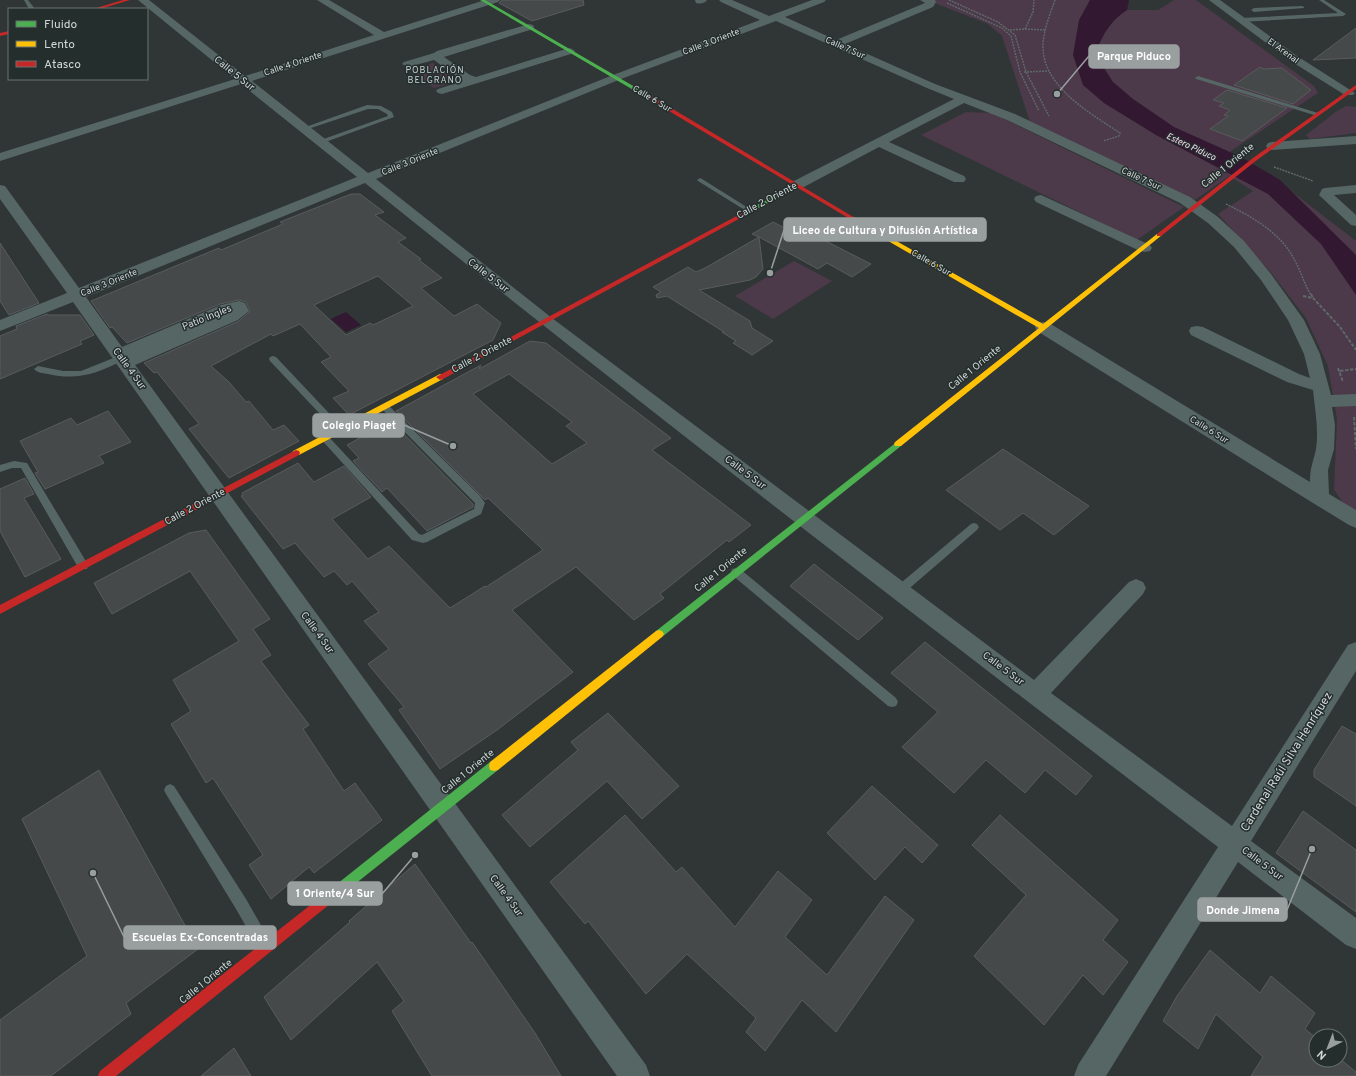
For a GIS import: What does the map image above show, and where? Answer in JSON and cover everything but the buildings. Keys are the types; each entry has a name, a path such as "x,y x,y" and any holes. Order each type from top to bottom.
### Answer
{"street":[{"path":"99,8 128,0"},
{"name":"Calle 5 Sur","path":"143,0 241,80 546,321 1035,694 1356,935"},
{"path":"322,0 382,35"},
{"name":"Calle 7 Sur","path":"724,0 836,44 931,86 1011,117 1196,206 1213,220 1239,244 1266,276 1296,320 1312,354 1322,394 1326,425 1325,449 1319,470 1320,498"},
{"name":"Calle 3 Oriente","path":"0,326 617,78 821,0"},
{"path":"836,44 929,5 930,2 925,0"},
{"name":"El Arenal","path":"1214,0 1293,58 1354,93"},
{"name":"Calle 4 Oriente","path":"0,157 488,1"},
{"name":"Calle 6 Sur","path":"488,1 529,27 797,185 1043,327 1356,520"},
{"path":"408,64 529,27"},
{"path":"442,91 570,51"},
{"path":"437,56 466,78 476,80"},
{"name":"Calle 1 Oriente","path":"105,1076 1043,327 1227,183 1255,159 1316,114 1354,93"},
{"name":"Calle 2 Oriente","path":"0,610 546,321 797,185 963,99"},
{"path":"1272,146 1356,140"},
{"path":"880,143 958,179"},
{"path":"1356,189 1330,191 1327,192 1326,195 1356,222"},
{"name":"Calle 4 Sur","path":"0,190 635,1076"},
{"path":"1041,199 1145,248"},
{"name":"Patio Ingles","path":"239,306 241,311 232,317 121,359 227,308 239,306"},
{"path":"1197,331 1293,378 1322,394 1356,400"},
{"path":"1035,694 1136,588"},
{"name":"Cardenal Raúl Silva Henríquez","path":"1089,1076 1356,652"}],"lane":[{"path":"1292,0 1316,16"},
{"path":"1241,20 1343,14 1321,0"},
{"path":"1254,10 1302,7"},
{"path":"1198,78 1316,114"},
{"path":"303,129 367,107 380,107 390,113 391,117 320,142"},
{"path":"700,180 750,211"},
{"path":"38,369 59,375 79,376 90,373 121,359"},
{"path":"273,359 340,430"},
{"path":"325,438 416,537 424,539 478,510 480,503 477,499 385,406"},
{"path":"0,469 18,463 24,465 83,566"},
{"path":"900,590 974,527"},
{"path":"736,572 892,702"},
{"path":"170,790 242,904 266,948"}],"path":[{"path":"941,0 1005,30 1011,36 1020,72 1039,111"},
{"path":"1025,29 1027,21 1033,15 1035,6 1034,0"},
{"path":"1055,0 1045,30 1042,51 1049,71 1060,86 1087,111 1120,133 1119,136 1102,141"},
{"path":"1005,30 1045,30"},
{"path":"1020,72 1049,71"},
{"path":"1268,165 1299,176"},
{"path":"1223,203 1251,216 1275,236 1290,253 1306,287 1313,298 1340,327 1356,350"},
{"path":"1299,296 1313,298"},
{"path":"1340,371 1356,369"}],"shaded area":[{"path":"927,0 1117,0 1105,12 1093,42 1090,61 1106,87 1129,102 1112,88 1097,62 1094,48 1099,38 1118,16 1127,10 1158,10 1174,0 1196,0 1314,86 1318,93 1228,153 1218,149 1281,183 1356,241 1356,511 1344,504 1334,490 1337,419 1328,366 1306,318 1272,274 1218,214 1253,191 1229,176 1195,200 1030,122 1002,36 988,24"},
{"path":"433,63 459,81 434,88 409,70"},
{"path":"1346,106 1356,107 1356,133 1310,139 1306,135 1337,111"},
{"path":"966,112 992,113 1184,207 1137,240 921,135"},
{"path":"794,261 832,281 773,319 735,296"}],"water":[{"name":"Estero Piduco","path":"1090,0 1129,0 1127,10 1107,29 1095,54 1113,82 1133,99 1174,127 1241,157 1280,180 1356,255 1356,295 1321,244 1268,194 1156,135 1104,103 1083,85 1073,55 1079,20"},
{"path":"346,312 361,325 346,332 331,319"}],"traffic: fast":[{"path":"482,0 644,94"},
{"path":"746,213 797,185"},
{"path":"659,634 898,444"},
{"path":"341,888 494,766"}],"traffic: slow":[{"path":"852,218 1043,327"},
{"path":"898,444 1159,235"},
{"path":"296,453 440,377"},
{"path":"494,766 659,634"}],"traffic: jam":[{"path":"99,8 128,0"},
{"path":"0,35 8,32"},
{"path":"1159,235 1255,159 1356,87"},
{"path":"644,94 852,218"},
{"path":"440,377 746,213"},
{"path":"0,610 296,453"},
{"path":"105,1076 341,888"}],"place":[{"name":"Parque Piduco","path":"1057,94"},
{"name":"Liceo de Cultura y Difusión Artística","path":"770,273"},
{"name":"Colegio Piaget","path":"453,446"},
{"name":"Donde Jimena","path":"1312,849"},
{"name":"1 Oriente/4 Sur","path":"415,855"},
{"name":"Escuelas Ex-Concentradas","path":"93,873"}],"district":[{"name":"POBLACIÓN BELGRANO","path":"435,76"}]}
